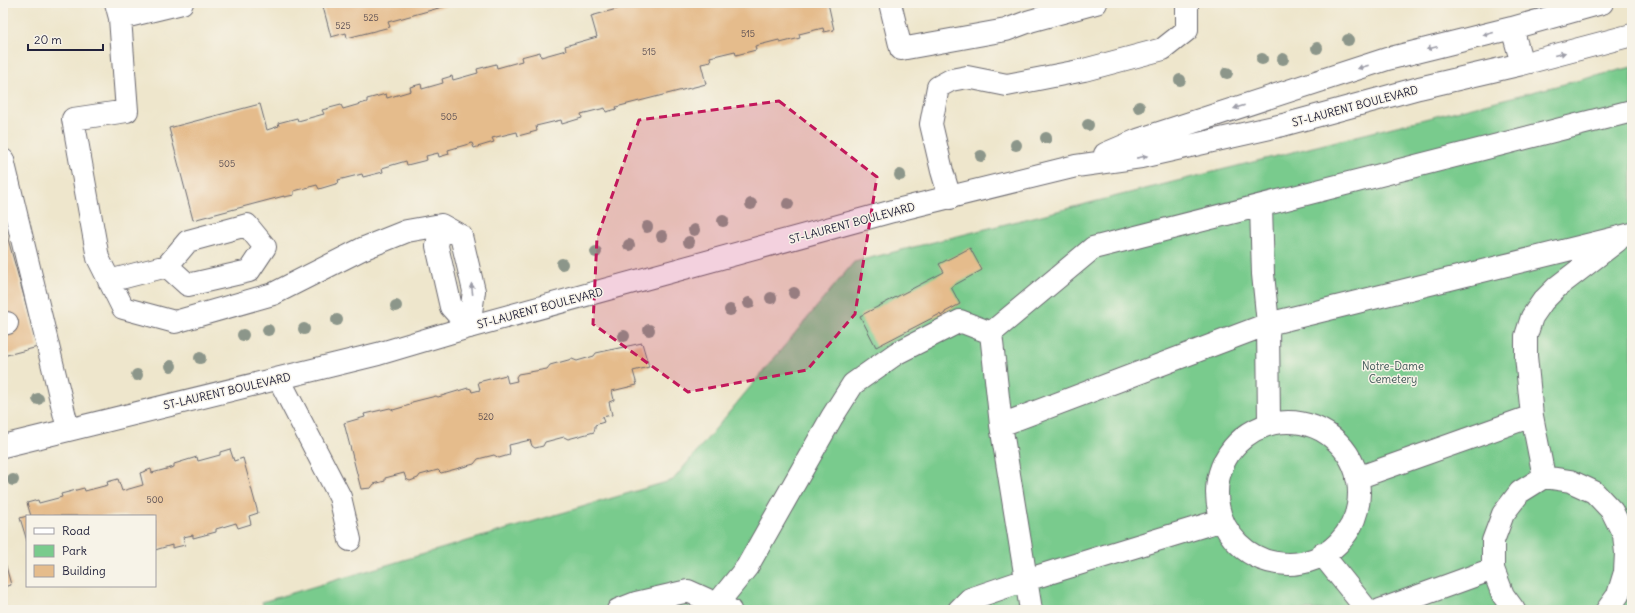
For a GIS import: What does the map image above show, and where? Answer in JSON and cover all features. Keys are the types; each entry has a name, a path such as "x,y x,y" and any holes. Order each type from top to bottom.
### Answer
{"main road":[{"path":"182,3 118,11 127,111 73,119 98,258 124,308 175,322 273,294 362,249 407,231 441,225 437,246 451,307 469,327"},
{"path":"890,3 901,49 1006,30 1030,21 1096,3"},
{"path":"950,198 942,172 931,124 938,87 952,80 967,77 1007,85 1084,70 1163,49 1187,30 1187,3"},
{"name":"ST-LAURENT BOULEVARD","path":"1076,166 1138,140 1387,59 1512,28 1602,3"},
{"path":"1512,28 1522,64"},
{"name":"ST-LAURENT BOULEVARD","path":"3,446 378,354 469,327 893,211 1076,166 1141,157 1283,125 1419,88 1522,64 1632,35"},
{"path":"990,333 1093,248 1632,110"},
{"path":"3,160 11,223 68,429"},
{"path":"1261,206 1263,274 1268,324 1269,424"},
{"path":"1001,425 1268,324 1628,234"},
{"path":"1544,478 1532,416 1526,356 1526,336 1532,317 1543,301 1557,288 1628,234"},
{"path":"109,281 167,266"},
{"path":"618,610 636,603 688,591 723,607 832,417 853,384 897,353 960,321 990,333"},
{"path":"990,333 1001,425 1030,610"},
{"path":"279,379 340,497 350,540"},
{"path":"1357,478 1532,416"},
{"path":"1292,421 1315,427 1333,438 1349,456 1357,478 1358,502 1351,524 1338,543 1318,557 1296,563 1272,562 1250,553 1232,538 1222,520 1216,494 1220,471 1231,450 1247,434 1269,424 1292,421"},
{"path":"1514,610 1503,595 1493,569 1493,541 1502,514 1520,492 1544,478 1570,481 1594,492 1612,511 1628,534 1625,572 1618,595 1607,610"},
{"path":"959,610 970,599 1026,580 1222,520"},
{"path":"1322,554 1367,610"},
{"path":"1380,610 1493,569"}],"highlighted area":[{"path":"779,101 877,177 855,314 807,370 688,392 593,324 597,238 639,120"}],"green space":[{"name":"Notre-Dame Cemetery","path":"1632,67 1632,610 265,610 262,602 673,480 854,262"}],"building":[{"path":"322,3 457,3 388,22 390,27 347,38 346,33 331,37"},
{"path":"639,3 828,3 834,30 824,32 823,28 799,34 800,38 780,43 779,40 755,46 756,50 736,55 735,51 710,57 711,62 701,64 706,84 616,107 617,109 606,112 605,108 581,114 582,118 562,124 561,120 536,126 537,131 518,136 517,132 492,138 494,142 474,148 472,143 448,150 449,154 439,157 438,153 426,156 427,160 407,165 406,161 382,168 383,172 363,177 362,174 338,180 339,183 319,189 317,185 294,191 294,195 284,196 193,220 169,128 260,104 267,130 279,126 278,123 297,118 298,121 324,114 322,110 341,105 343,109 367,102 367,99 386,94 387,98 411,91 410,87 421,84 422,89 443,83 442,79 452,76 453,80 478,73 477,69 496,64 497,68 522,61 521,57 540,52 541,57 566,50 565,46 597,37 591,16"},
{"path":"6,232 38,347 3,356 3,233"},
{"path":"970,248 982,270 951,287 960,304 945,312 941,316 940,314 876,347 860,316 944,272 939,264"},
{"path":"642,343 649,367 633,371 637,385 612,391 614,400 609,402 612,415 602,417 604,422 595,425 594,432 568,439 564,437 545,442 543,446 535,448 532,446 530,440 509,445 509,455 499,458 494,455 478,459 474,464 441,473 438,470 420,475 418,478 410,481 406,479 404,473 385,478 385,481 374,484 371,488 361,489 344,423 365,417 364,414 390,408 393,410 410,405 412,402 436,396 438,397 468,388 471,389 472,392 480,390 478,382 506,375 508,383 517,381 516,377 518,374 547,369 550,365 572,359 577,361 594,356 596,353"},
{"path":"230,449 234,461 243,458 258,513 249,516 251,524 238,528 236,523 216,529 216,532 193,538 193,535 183,537 185,545 172,548 172,545 156,550 156,515 31,515 27,503 38,500 39,503 62,497 61,494 84,488 85,491 108,485 107,482 118,479 122,491 143,485 140,473 151,469 152,473 174,467 174,464 197,457 198,461 220,455 220,452"},
{"path":"26,516 26,538 20,518"},
{"path":"3,555 11,585 3,587"}]}
